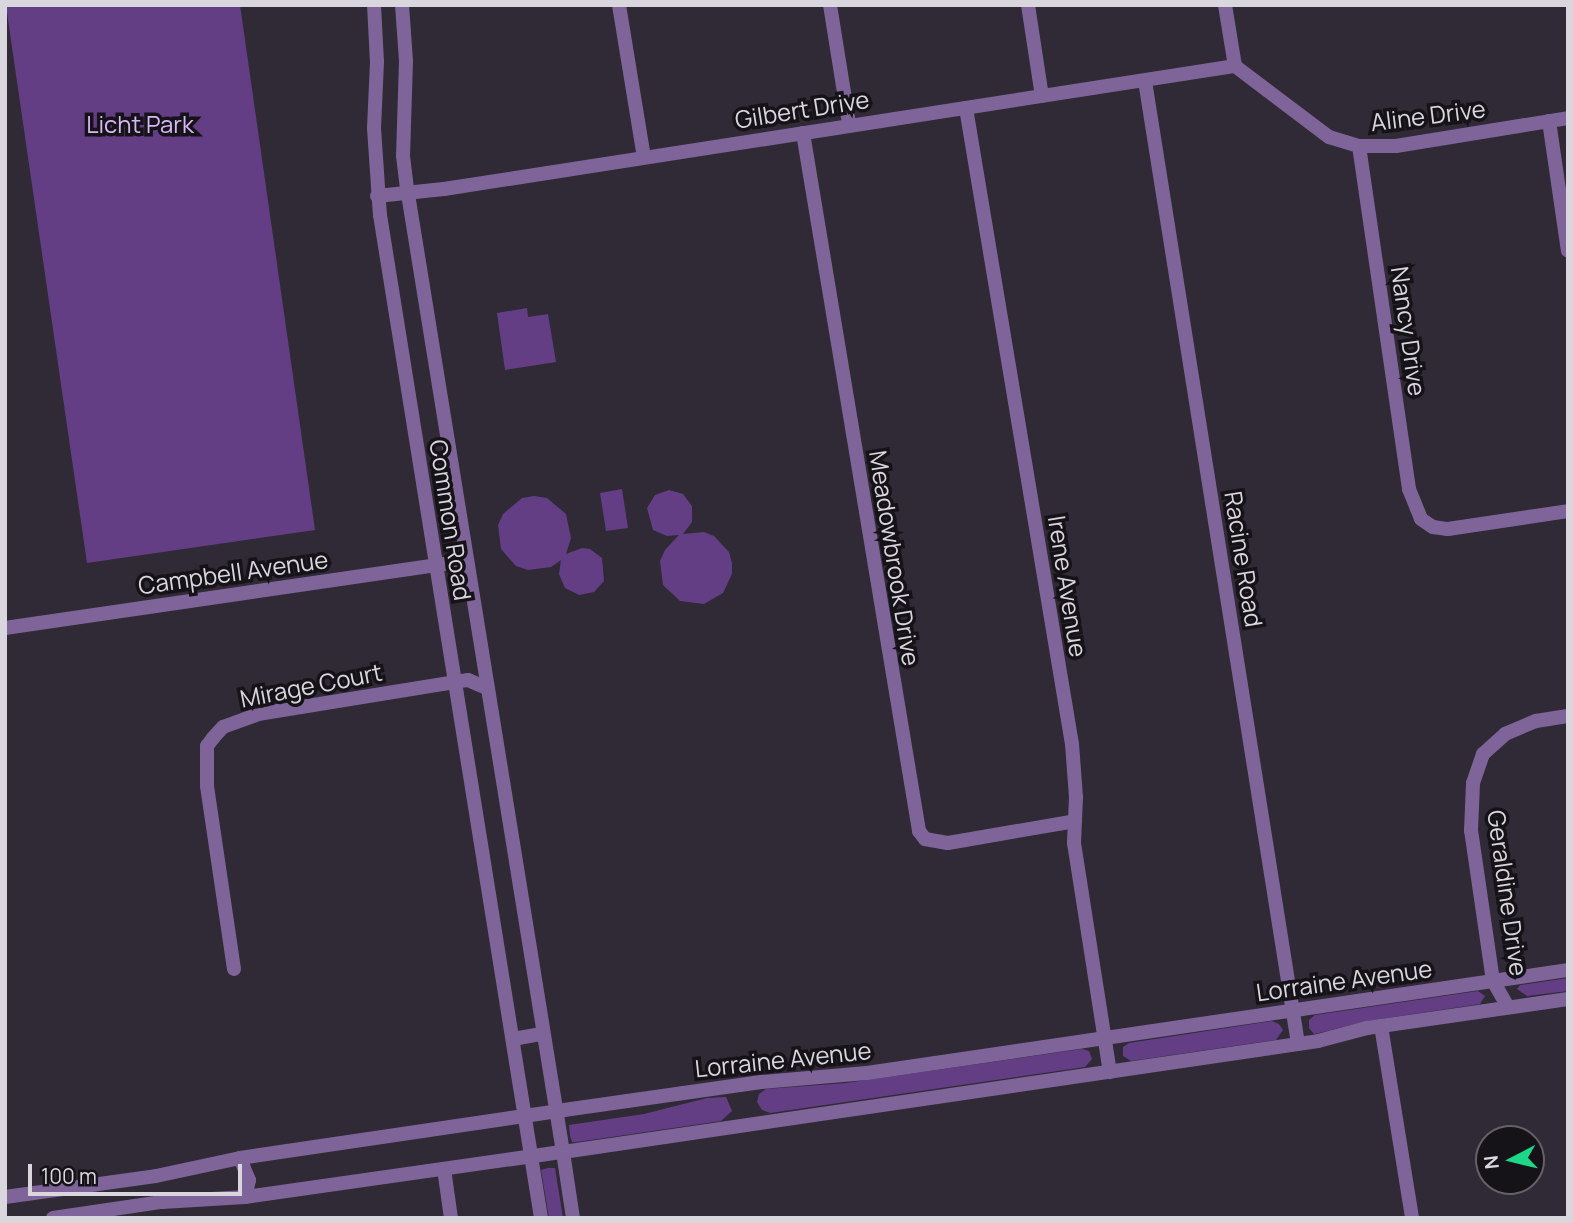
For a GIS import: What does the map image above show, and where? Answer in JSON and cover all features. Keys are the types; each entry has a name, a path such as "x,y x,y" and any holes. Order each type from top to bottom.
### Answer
{"street":[{"name":"Common Road","path":"374,5 377,196 453,683 541,1218"},
{"name":"Common Road","path":"402,5 406,61 403,156 408,194 573,1218"},
{"path":"619,5 644,157"},
{"path":"830,5 849,124"},
{"path":"1028,5 1042,96"},
{"path":"1225,5 1235,65"},
{"name":"Gilbert Drive","path":"377,196 408,194 1235,65"},
{"name":"Aline Drive","path":"1235,65 1329,137 1359,146 1396,146 1568,118"},
{"name":"Racine Road","path":"1145,81 1298,1044"},
{"name":"Irene Avenue","path":"966,108 1072,744 1076,797 1074,843 1110,1072"},
{"path":"1549,121 1568,251"},
{"name":"Meadowbrook Drive","path":"803,132 919,831 925,839 948,843 1074,821"},
{"name":"Nancy Drive","path":"1359,146 1409,489 1420,519 1433,527 1448,529 1568,511"},
{"name":"Campbell Avenue","path":"5,628 467,561"},
{"name":"Mirage Court","path":"234,969 207,786 207,746 213,738 223,727 258,713 468,680 487,688"},
{"name":"Geraldine Drive","path":"1508,1007 1493,981 1471,831 1473,783 1483,754 1499,738 1522,725 1568,716"},
{"name":"Lorraine Avenue","path":"5,1198 156,1176 240,1158 557,1111 761,1082 867,1073 1568,970"},
{"name":"Lorraine Avenue","path":"53,1218 137,1212 245,1198 1298,1044 1381,1026 1568,999"},
{"path":"1381,1026 1412,1218"},
{"path":"513,1039 542,1034"},
{"path":"240,1158 249,1180 245,1198"},
{"path":"444,1169 451,1218"}],"green space":[{"name":"Licht Park","path":"240,5 315,530 87,563 6,6"},
{"path":"527,308 528,317 548,314 556,362 505,370 497,313"},
{"path":"622,489 628,528 606,531 600,493"},
{"path":"669,490 683,494 692,506 692,522 683,534 704,532 714,536 729,552 732,574 723,593 704,604 680,601 663,585 660,561 665,550 679,535 667,536 653,530 647,508 655,495"},
{"path":"522,498 547,498 566,514 571,538 566,554 582,548 590,549 602,558 604,581 594,592 579,595 565,588 559,574 561,560 551,567 528,570 516,566 501,549 498,525 503,514"},
{"path":"1568,978 1568,991 1527,996 1517,989 1520,985"},
{"path":"1478,991 1485,996 1480,1004 1367,1021 1314,1034 1309,1028 1309,1020 1315,1015"},
{"path":"1272,1021 1279,1024 1283,1030 1276,1040 1131,1061 1123,1056 1123,1047 1129,1043"},
{"path":"1082,1049 1089,1051 1092,1059 1085,1067 770,1113 762,1110 757,1102 759,1094 766,1089 846,1083"},
{"path":"726,1097 732,1111 721,1121 577,1142 572,1142 570,1136 569,1125 644,1114 707,1098"},
{"path":"555,1168 563,1218 549,1218 541,1170"}]}
